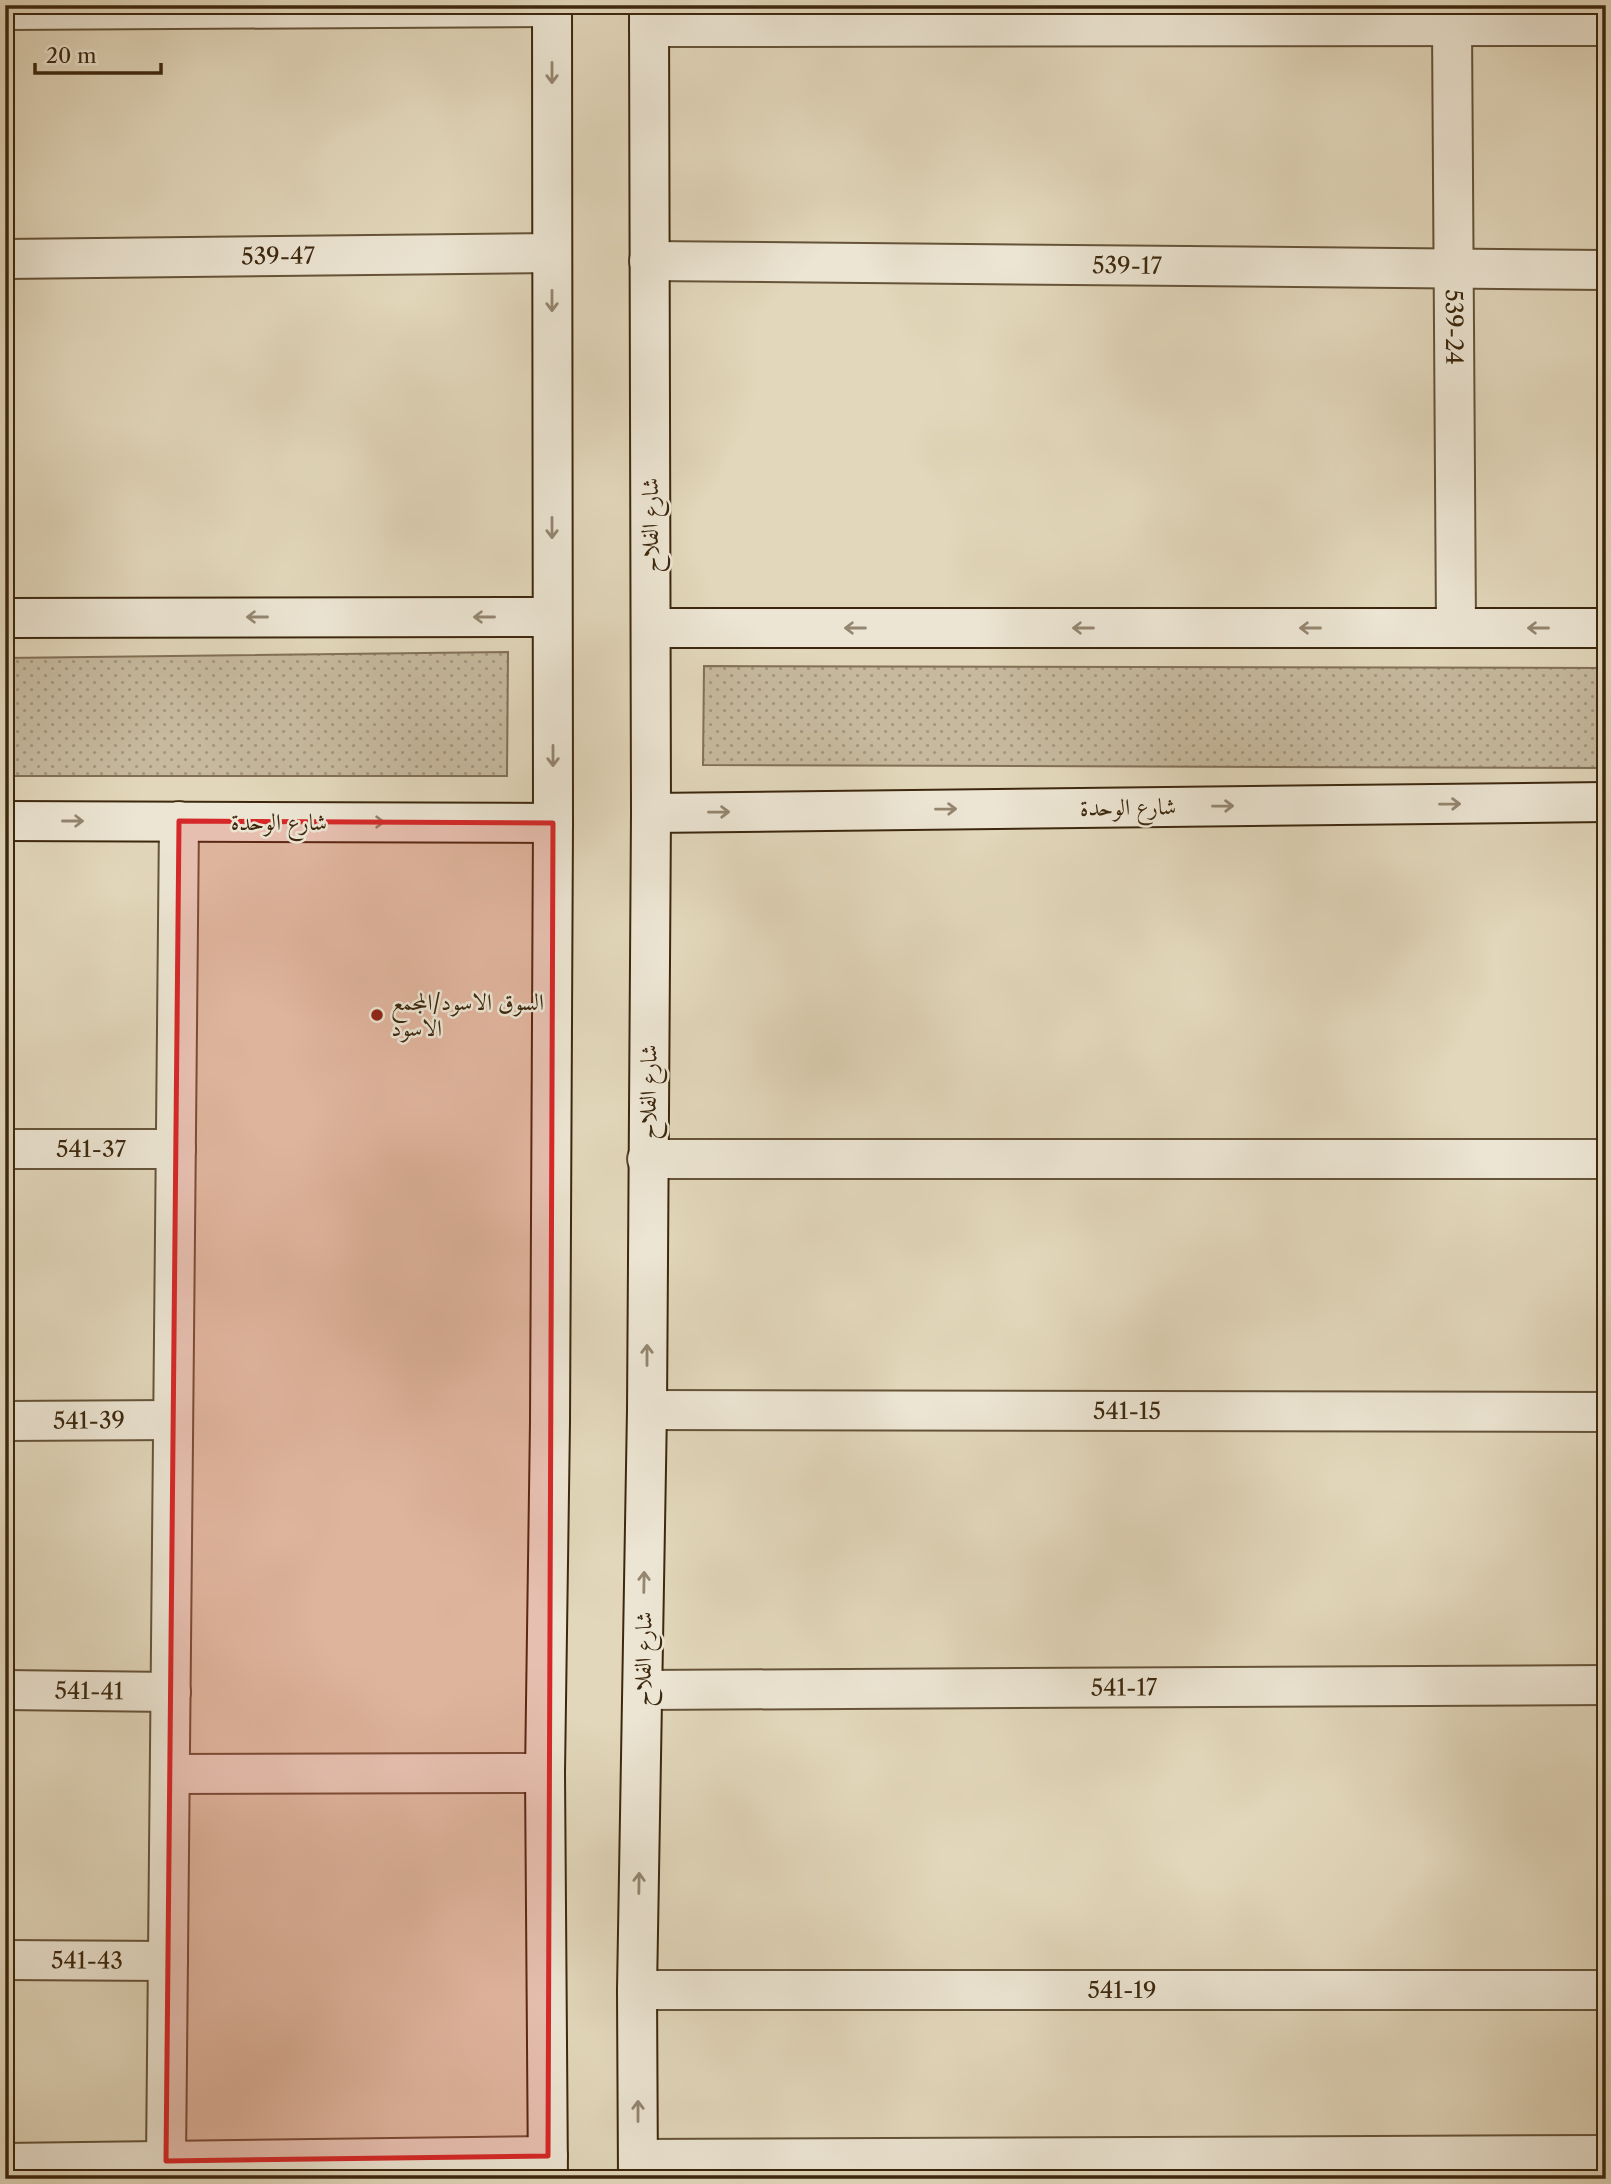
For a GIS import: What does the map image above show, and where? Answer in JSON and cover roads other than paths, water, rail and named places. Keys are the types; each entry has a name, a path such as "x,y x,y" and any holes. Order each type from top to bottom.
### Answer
{"street":[{"path":"5,10 552,6 553,823 545,1773 548,2168 166,2161 5,2163"},
{"path":"649,16 1310,16 1452,26 1606,26"},
{"name":"شارع الفلاح","path":"638,2169 637,1990 647,1410 651,813 649,16"},
{"name":"539-24","path":"1452,26 1456,628"},
{"name":"539-47","path":"5,259 552,253"},
{"name":"539-17","path":"649,261 1606,270"},
{"path":"5,618 552,617"},
{"path":"651,628 1606,628"},
{"name":"شارع الوحدة","path":"651,813 1606,802"},
{"name":"شارع الوحدة","path":"5,821 553,823"},
{"path":"166,2161 179,821"},
{"name":"541-37","path":"5,1150 176,1149"},
{"path":"647,1159 1606,1159"},
{"name":"541-15","path":"647,1410 1606,1412"},
{"name":"541-39","path":"5,1421 173,1420"},
{"name":"541-17","path":"643,1690 1606,1685"},
{"name":"541-41","path":"5,1689 171,1692"},
{"path":"170,1774 545,1773"},
{"name":"541-43","path":"5,1960 168,1961"},
{"name":"541-19","path":"637,1990 1606,1990"},
{"path":"638,2169 1606,2155"}],"place":[{"name":"السوق الاسود/المجمع الاسود","path":"377,1015"}]}
